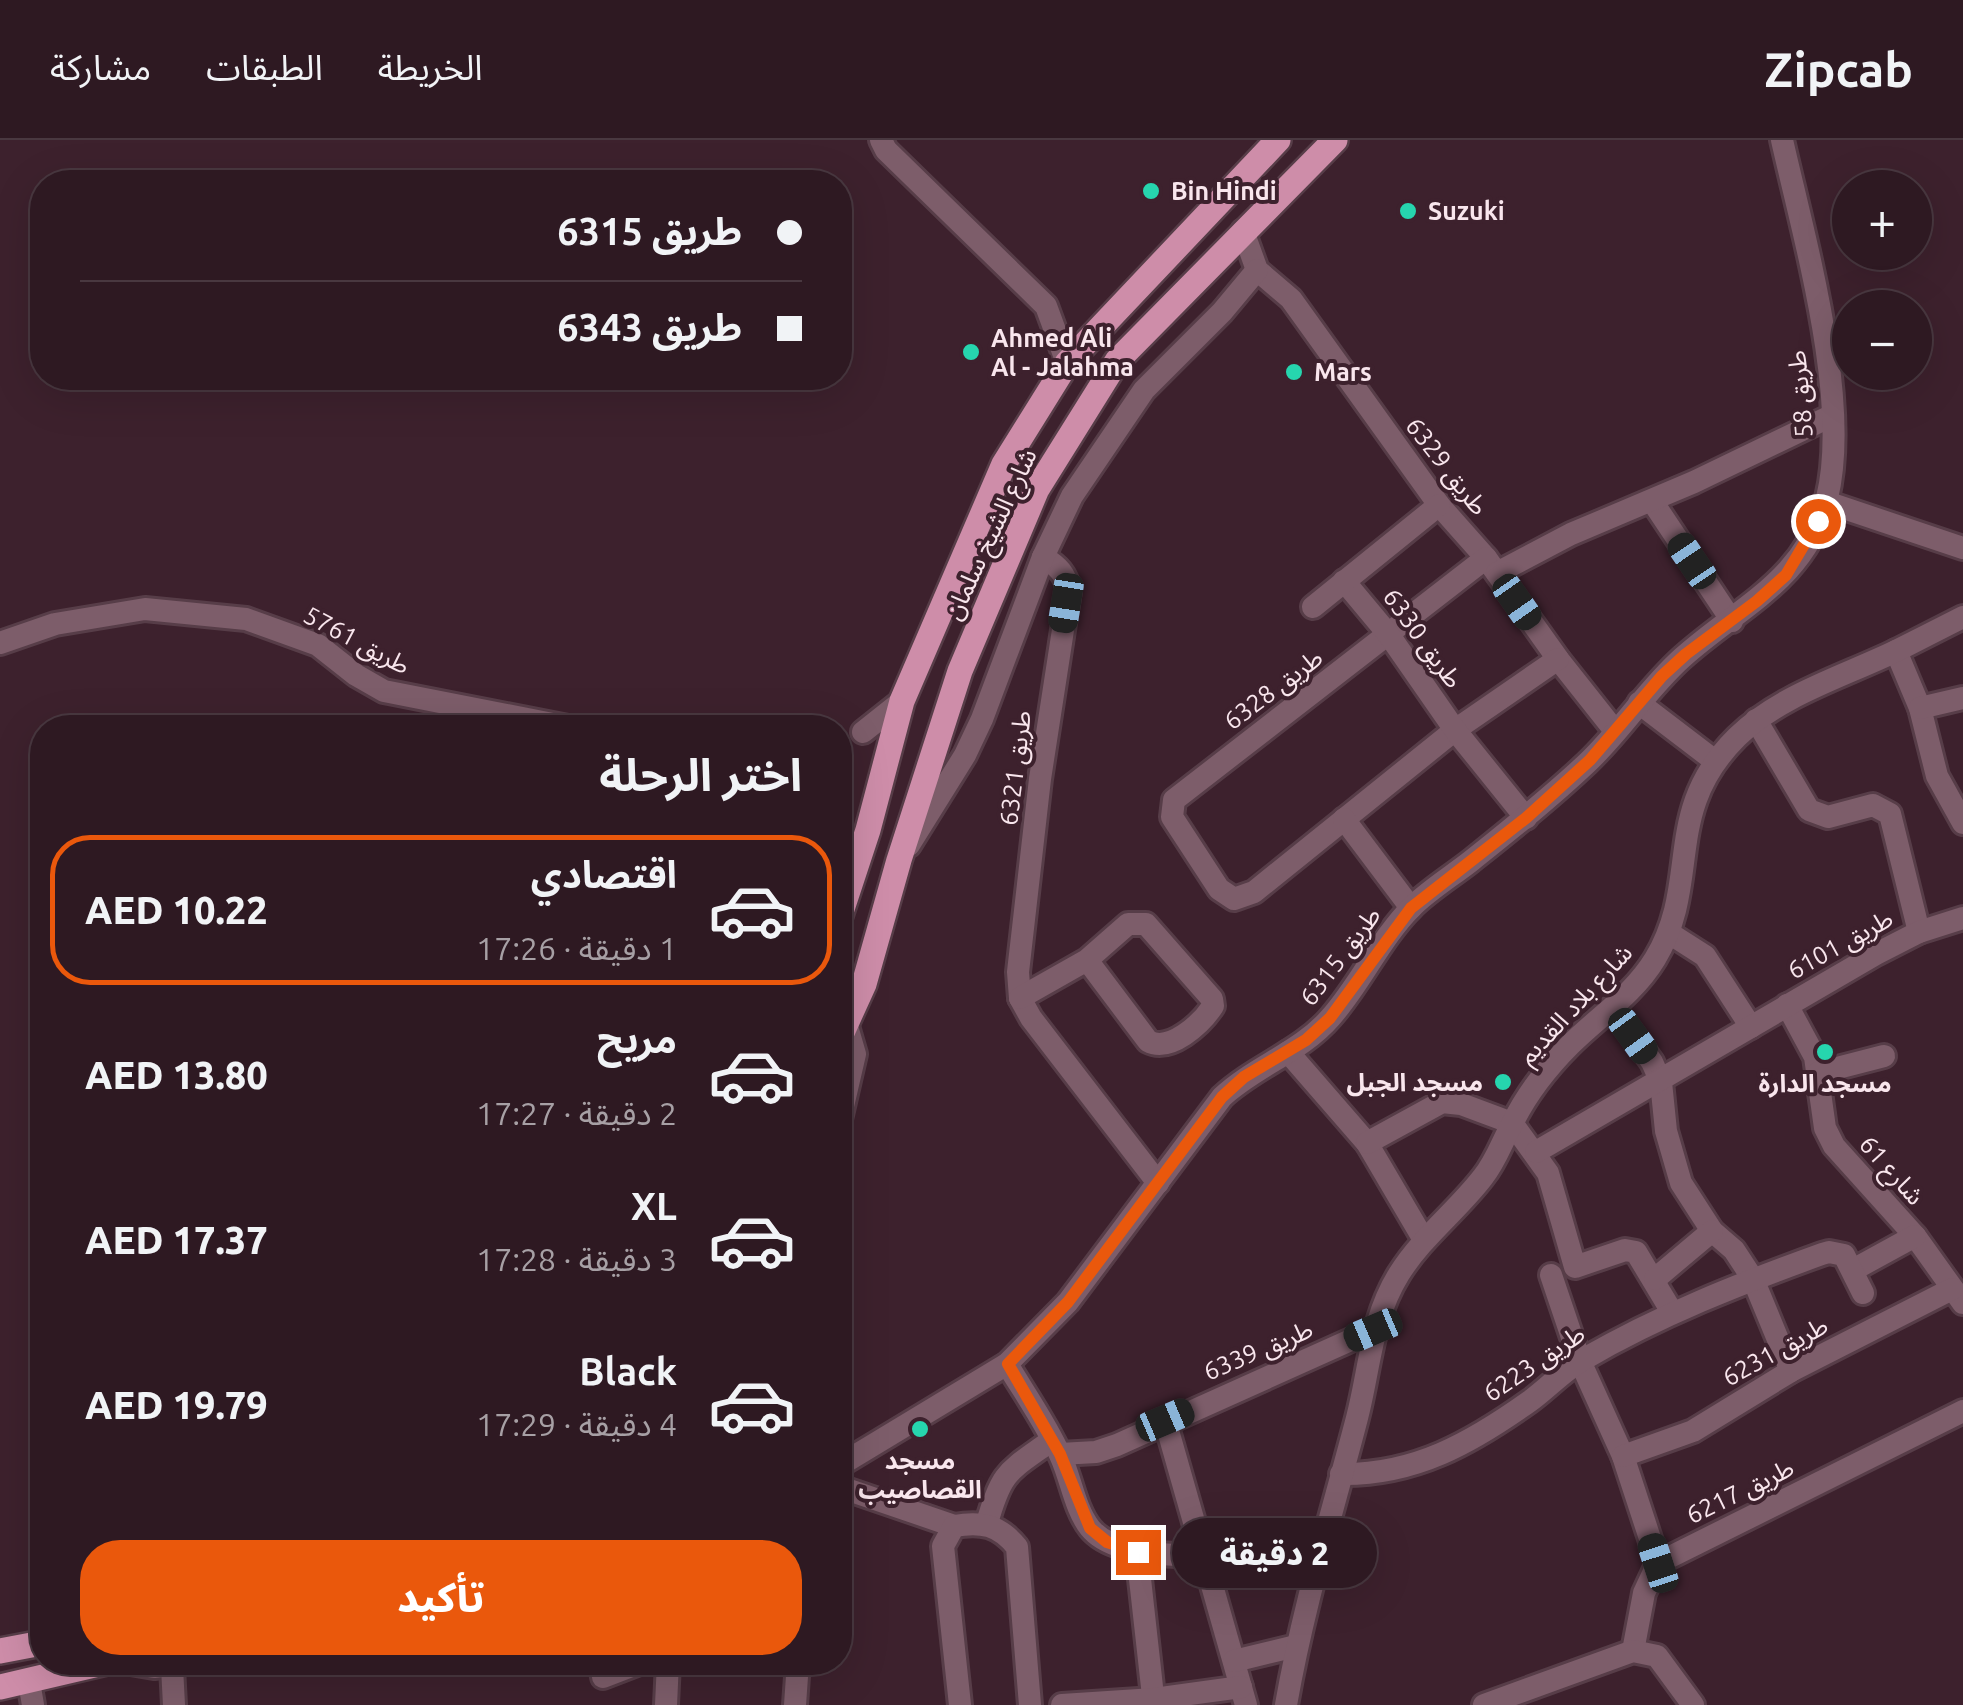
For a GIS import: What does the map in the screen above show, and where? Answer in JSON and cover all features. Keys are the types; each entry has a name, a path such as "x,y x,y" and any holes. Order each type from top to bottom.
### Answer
{"main road":[{"name":"شارع الشيخ سلمان","path":"852,877 889,758 902,701 1004,464 1067,363 1278,140"},
{"name":"شارع الشيخ سلمان","path":"852,1010 864,984 898,860 960,671 1037,489 1116,361 1335,140"},
{"path":"0,1652 30,1645"},
{"path":"0,1687 31,1693 75,1675"}],"street":[{"path":"881,140 896,160 1046,306 1067,363"},
{"path":"896,160 910,140"},
{"name":"طريق 58","path":"1782,140 1820,320 1833,469 1826,502"},
{"name":"طريق 6329","path":"1243,232 1257,270 1292,299 1439,505 1491,566 1615,731"},
{"path":"898,860 965,755 982,720 1042,557 1072,496 1144,390 1222,312 1257,270"},
{"name":"طريق 6328","path":"1219,889 1172,818 1174,800 1389,635 1491,566 1652,501 1831,416"},
{"path":"1652,501 1732,621"},
{"path":"1826,502 1963,548"},
{"name":"طريق 6315","path":"852,1457 1008,1364 1068,1302 1222,1097 1244,1077 1288,1052 1330,1018 1411,908 1526,818 1590,760 1686,654 1786,575 1826,502"},
{"name":"طريق 6330","path":"1313,607 1439,505"},
{"name":"طريق 6321","path":"1020,998 1018,972 1040,779 1068,591 1060,568 1042,557"},
{"name":"طريق 6330","path":"1344,581 1526,818"},
{"name":"طريق 5761","path":"0,643 55,624 145,609 246,619 318,644 384,692 505,715"},
{"name":"شارع بلاد القديم","path":"1286,1705 1321,1544 1358,1413 1373,1330 1399,1273 1424,1240 1485,1176 1531,1091 1570,1044 1613,1008 1654,962 1676,915 1689,817 1698,788 1716,760 1756,720 1804,692 1963,616"},
{"path":"1896,651 1920,708 1937,776 1963,822"},
{"name":"طريق 6330","path":"1219,889 1234,899 1244,898 1455,730 1558,659"},
{"path":"1920,708 1963,698"},
{"path":"889,758 852,733 902,701"},
{"path":"1640,703 1716,760"},
{"name":"طريق 6101","path":"1756,720 1809,810 1828,817 1873,804 1890,814 1919,932"},
{"path":"1344,819 1411,908"},
{"name":"طريق 6101","path":"1536,1152 1919,932 1963,918"},
{"path":"1087,960 1148,1041 1156,1046 1168,1045 1214,1006 1212,999 1146,924 1128,924 1087,960 1020,998 1031,1018 1158,1183"},
{"path":"1669,933 1705,956 1751,1027"},
{"name":"شارع 61","path":"1787,1005 1810,1045 1825,1128 1834,1146 1915,1236 1958,1296"},
{"path":"1613,1008 1652,1062 1661,1082 1666,1131 1681,1183 1712,1231 1734,1250 1754,1279 1790,1372"},
{"path":"1288,1052 1367,1143 1424,1240"},
{"path":"1818,1073 1884,1056"},
{"path":"1367,1143 1442,1102 1461,1104 1512,1123 1536,1152 1555,1189 1575,1268 1631,1250 1636,1252 1672,1312"},
{"path":"1655,1279 1712,1231"},
{"path":"1863,1293 1853,1270 1915,1236"},
{"name":"طريق 6223","path":"1342,1474 1377,1474 1444,1454 1530,1401 1580,1362 1672,1312 1754,1279 1829,1252 1844,1256 1853,1270"},
{"path":"1551,1275 1580,1362 1624,1456 1658,1563 1644,1593 1632,1651"},
{"name":"طريق 6231","path":"1624,1456 1693,1430 1790,1372 1958,1296"},
{"name":"طريق 6339","path":"1056,1447 1096,1452 1373,1330"},
{"path":"1008,1364 1056,1447 1090,1528 1107,1542 1138,1552 1205,1556 1321,1544"},
{"name":"طريق 6217","path":"1658,1563 1963,1411"},
{"path":"1062,1705 1243,1696 1165,1420"},
{"path":"987,1524 1004,1474 1056,1447"},
{"path":"852,1491 954,1526 987,1524 1004,1532 1017,1546 1030,1705"},
{"path":"954,1526 943,1546 960,1705"},
{"path":"1138,1552 1154,1702"},
{"path":"1234,1661 1296,1646"},
{"path":"1484,1705 1632,1651 1657,1656 1693,1705"},
{"path":"174,1705 180,1675"},
{"path":"602,1677 607,1675"},
{"path":"666,1705 667,1675"},
{"path":"795,1705 797,1675"}],"place":[{"name":"Bin Hindi","path":"1151,191"},
{"name":"Suzuki","path":"1408,211"},
{"name":"Ahmed Ali Al - Jalahma","path":"971,352"},
{"name":"Mars","path":"1294,372"},
{"name":"مسجد الدارة","path":"1825,1052"},
{"name":"مسجد الجبل","path":"1503,1082"},
{"name":"مسجد القصاصيب","path":"920,1429"}],"route":[{"path":"1138,1552 1107,1542 1090,1528 1060,1454 1008,1364 1068,1302 1222,1097 1244,1077 1306,1040 1330,1018 1411,908 1526,818 1590,760 1662,676 1786,575 1818,521"}]}
